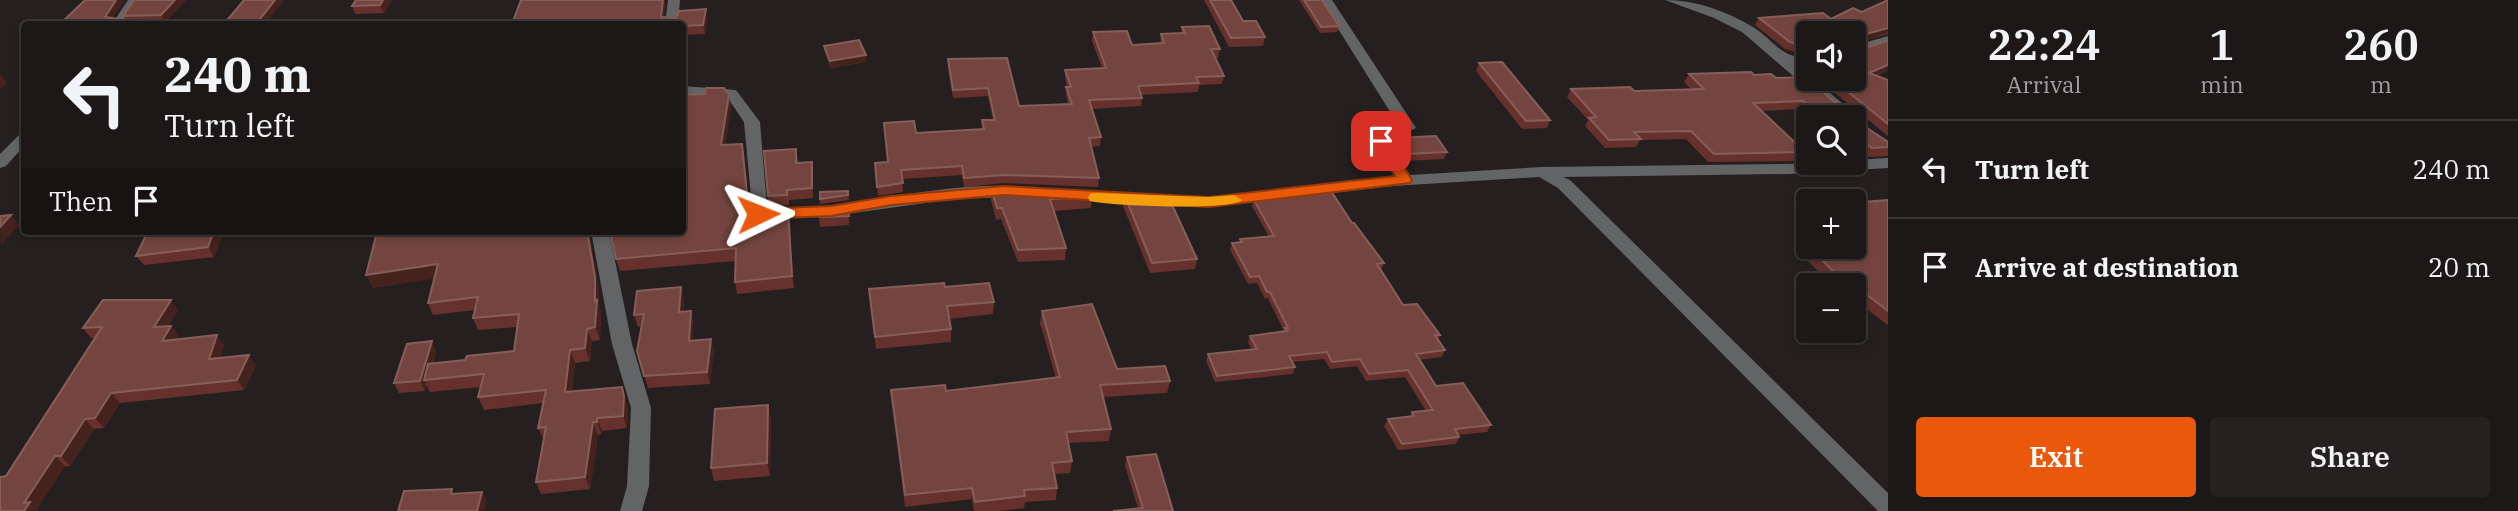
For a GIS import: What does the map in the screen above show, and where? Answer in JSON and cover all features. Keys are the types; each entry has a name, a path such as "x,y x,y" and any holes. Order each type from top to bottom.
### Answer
{"street":[{"path":"120,21 134,0"},
{"path":"672,21 674,0"},
{"path":"1326,0 1408,128 1390,134 1381,141 1405,180"},
{"path":"1671,0 1721,15 1765,39 1785,61 1837,105"},
{"path":"1866,46 1888,40"},
{"path":"1785,61 1796,61"},
{"path":"686,90 731,93 752,122 758,214 831,211 891,201 984,192 1032,192"},
{"path":"0,163 21,141"},
{"path":"1054,195 1209,202 1355,183 1541,172 1789,169 1888,163"},
{"path":"1541,172 1564,184 1888,507"},
{"path":"601,235 622,344 641,408 638,486 631,511"}],"building":[{"path":"85,0 116,0 105,17 118,19 116,21 63,21"},
{"path":"134,0 175,0 161,15 123,16"},
{"path":"244,0 275,0 258,21 226,21"},
{"path":"356,0 383,0 380,5 352,6"},
{"path":"521,0 663,0 661,17 676,18 679,11 706,9 703,25 686,26 686,21 513,21"},
{"path":"1210,0 1231,0 1243,21 1256,21 1265,37 1231,38"},
{"path":"1304,0 1322,0 1339,26 1321,27"},
{"path":"1888,0 1888,28 1866,34 1866,21 1796,21 1796,44 1759,18 1823,13 1831,19 1853,8 1862,12"},
{"path":"1209,26 1220,49 1211,49 1224,76 1196,77 1199,83 1138,86 1142,98 1089,100 1101,137 1089,138 1099,178 1005,175 964,178 962,166 901,170 903,183 877,187 875,163 888,162 884,123 914,121 916,133 984,129 982,120 995,120 988,88 953,90 948,59 1007,58 1019,106 1072,104 1066,87 1071,87 1065,70 1106,68 1093,32 1127,31 1132,45 1164,43 1161,34 1185,33 1182,27"},
{"path":"859,40 866,55 830,61 824,46"},
{"path":"1888,41 1888,65 1869,73 1888,80 1888,124 1847,91 1866,91 1866,48"},
{"path":"1502,62 1550,120 1526,121 1479,63"},
{"path":"1751,72 1754,75 1771,74 1776,78 1796,77 1796,91 1821,91 1838,105 1808,105 1803,101 1753,103 1796,144 1796,152 1714,154 1691,131 1634,132 1641,139 1609,140 1589,118 1596,117 1571,89 1704,89 1689,74"},
{"path":"706,88 724,88 729,95 721,145 742,144 748,204 757,209 788,208 792,276 735,282 736,248 616,259 611,235 686,235 686,95 705,94"},
{"path":"1866,127 1888,142 1888,147 1872,148 1866,143"},
{"path":"1436,136 1447,152 1407,154 1397,138"},
{"path":"796,149 796,163 812,162 812,188 787,190 787,195 768,196 764,151"},
{"path":"991,188 1091,192 1092,197 1050,199 1066,248 1018,250 1002,208 997,208"},
{"path":"848,191 848,195 820,199 820,192"},
{"path":"1331,191 1384,263 1377,264 1403,305 1417,304 1440,335 1435,335 1445,350 1416,354 1436,386 1463,383 1491,425 1455,429 1459,437 1402,444 1388,419 1414,416 1412,412 1433,410 1408,370 1369,374 1360,359 1332,362 1327,352 1289,356 1295,367 1217,376 1208,354 1257,349 1250,336 1287,331 1285,328 1288,328 1270,292 1267,292 1259,276 1250,277 1232,243 1242,242 1240,239 1274,236 1254,200"},
{"path":"1125,196 1169,198 1197,259 1152,263"},
{"path":"1888,200 1888,311 1866,294 1866,273 1835,273 1821,259 1866,259 1866,202"},
{"path":"848,206 849,216 819,217 819,209"},
{"path":"11,215 0,227 0,216"},
{"path":"146,235 212,235 208,247 136,256"},
{"path":"588,235 595,277 595,301 597,300 595,327 587,329 585,348 570,350 565,392 622,387 624,396 623,416 597,418 597,422 593,422 585,477 536,482 546,427 538,428 546,390 478,397 484,374 424,380 428,364 514,351 519,314 473,318 478,297 428,303 438,264 366,275 376,236"},
{"path":"944,283 945,287 989,283 994,302 947,306 951,329 875,337 869,289"},
{"path":"681,287 679,312 691,311 689,341 711,339 707,372 644,376 637,351 644,314 634,315 637,291"},
{"path":"103,300 171,300 154,327 171,326 162,341 217,335 209,359 249,355 237,380 111,393 95,418 85,419 61,456 55,456 24,503 30,502 24,511 0,511 0,477 6,476 102,327 83,328"},
{"path":"1092,304 1117,369 1165,366 1170,381 1100,385 1111,429 1066,432 1072,461 1052,463 1057,488 1024,490 1025,496 975,502 972,488 905,495 891,390 945,385 946,391 1060,377 1042,311"},
{"path":"432,341 420,381 394,383 407,344"},
{"path":"768,405 767,463 711,468 715,409"},
{"path":"1156,454 1173,511 1113,511 1143,508 1127,457"},
{"path":"452,489 451,494 482,492 477,511 398,511 404,491"}],"slow traffic":[{"path":"1095,198 1209,202 1234,200"}],"route":[{"path":"758,214 831,211 891,201 1004,191 1209,202 1355,183 1405,180 1381,141"}]}
